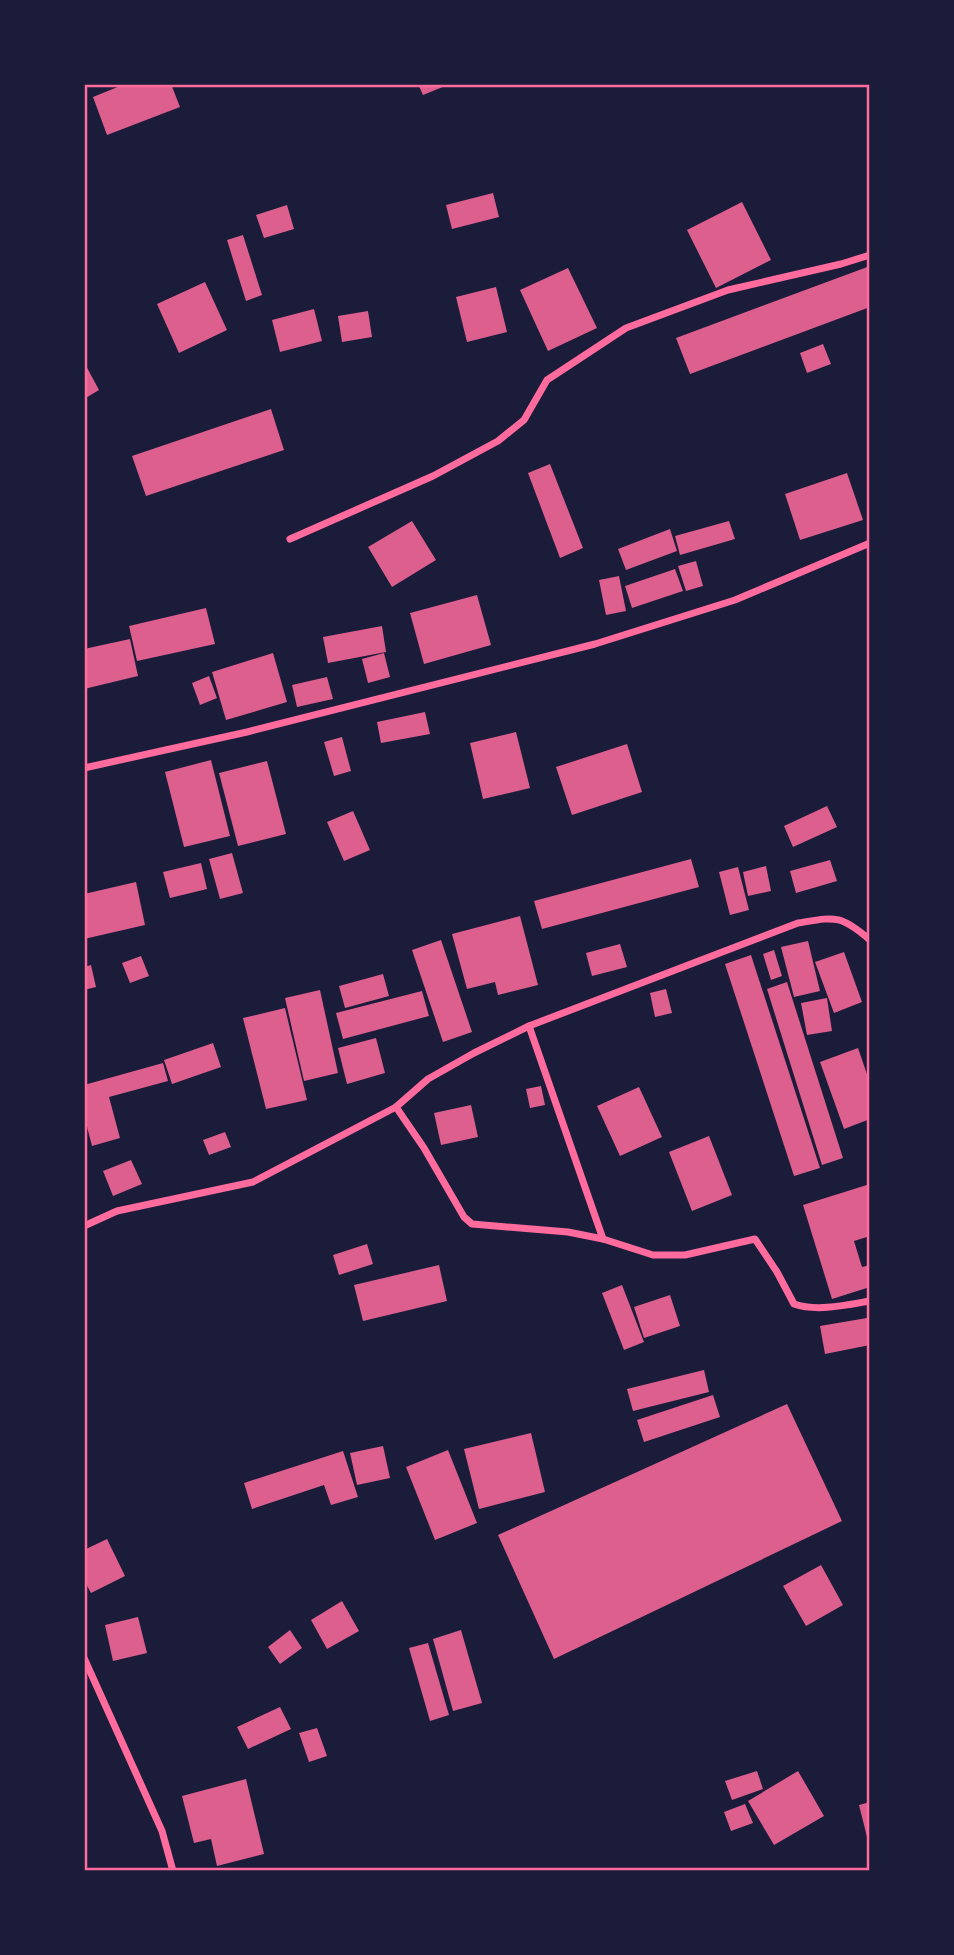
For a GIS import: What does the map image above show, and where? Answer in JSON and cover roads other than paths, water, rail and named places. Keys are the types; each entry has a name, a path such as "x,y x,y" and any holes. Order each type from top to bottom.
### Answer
{"street":[{"path":"290,539 433,476 498,441 524,420 547,380 626,328 728,290 870,255"},
{"path":"84,768 247,732 595,644 735,600 870,544"},
{"path":"84,1226 117,1211 253,1182 396,1107 428,1079 529,1026 798,923 834,917 851,923 870,940"},
{"path":"529,1026 603,1239"},
{"path":"396,1107 424,1148 464,1217 472,1224 556,1231 603,1239 653,1255 685,1255 755,1240 777,1272 794,1304 803,1307 846,1306 870,1301"},
{"path":"84,1658 162,1831 173,1871"}]}
